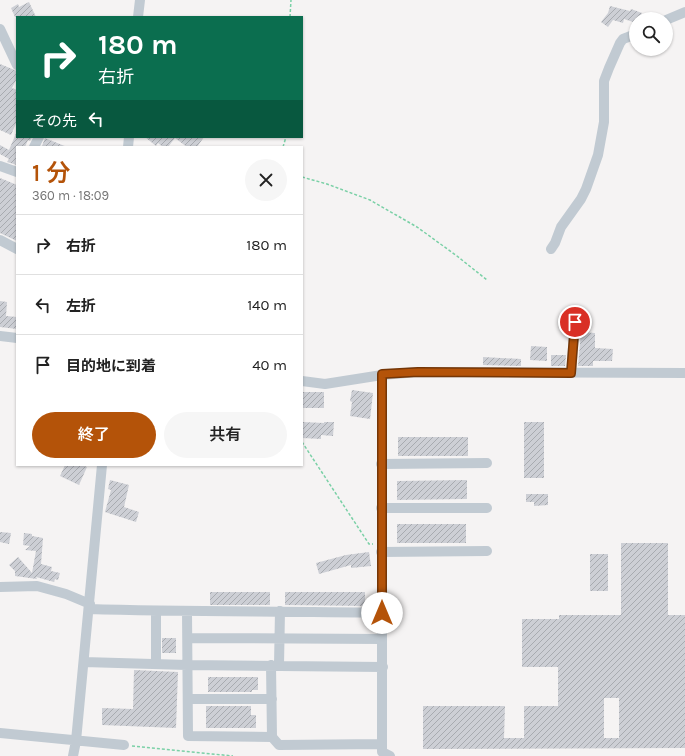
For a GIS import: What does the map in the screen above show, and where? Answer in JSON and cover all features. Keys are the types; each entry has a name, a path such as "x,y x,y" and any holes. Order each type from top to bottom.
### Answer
{"street":[{"path":"138,16 140,0"},
{"path":"673,17 685,12"},
{"path":"0,29 16,63"},
{"path":"551,249 561,227 581,199 586,189 598,155 604,122 604,81 620,43 623,39 629,37"},
{"path":"0,54 8,46"},
{"path":"0,166 16,172"},
{"path":"0,240 16,248"},
{"path":"571,373 575,322"},
{"path":"0,336 16,338"},
{"path":"303,381 325,384 382,374 418,372 685,373"},
{"path":"382,374 382,752 390,756"},
{"path":"381,464 487,463"},
{"path":"75,748 102,466"},
{"path":"381,508 487,508"},
{"path":"381,548 487,551"},
{"path":"0,587 37,586 66,594 89,607 187,612 280,611 382,613"},
{"path":"156,611 156,664"},
{"path":"280,611 279,638 272,699 272,737 279,745 382,744"},
{"path":"187,612 188,736 272,737"},
{"path":"188,638 382,639"},
{"path":"84,662 188,665 383,666"},
{"path":"188,699 272,699"},
{"path":"0,733 75,748 124,746"}],"path":[{"path":"290,16 291,0"},
{"path":"303,177 327,184 370,200 416,228 457,256 486,280"},
{"path":"303,444 369,544 381,548"},
{"path":"124,746 233,756"}],"building":[{"path":"29,2 36,16 15,17 11,8 18,4 19,7"},
{"path":"610,6 630,11 631,9 639,12 629,12 629,21 624,19 623,23 613,20 608,27 601,22 608,13"},
{"path":"0,64 16,71 16,80 12,88 16,90 16,123 11,135 0,130"},
{"path":"16,133 16,138 32,138 30,141 28,140 25,146 16,146 16,165 7,162 9,159 0,154 0,145 9,150"},
{"path":"45,138 65,146 42,146"},
{"path":"146,138 175,138 169,146 162,146 158,143 156,146"},
{"path":"175,138 203,138 198,146 186,146"},
{"path":"0,178 16,185 16,241 0,233"},
{"path":"0,301 7,302 6,316 16,317 16,329 0,327"},
{"path":"581,332 595,333 595,348 613,349 612,361 593,361 593,366 578,366"},
{"path":"531,346 547,347 547,361 530,360"},
{"path":"551,355 566,355 565,366 551,366"},
{"path":"483,357 521,359 521,366 483,365"},
{"path":"352,390 373,393 370,419 350,416"},
{"path":"303,392 324,392 324,408 303,408"},
{"path":"303,422 334,422 333,436 321,435 321,439 303,438"},
{"path":"524,422 544,422 544,478 524,478"},
{"path":"398,437 468,437 468,456 398,456"},
{"path":"65,466 87,467 79,485 60,476"},
{"path":"110,480 129,485 124,507 139,512 136,522 105,512 111,490 108,489"},
{"path":"467,480 467,499 397,500 397,481"},
{"path":"526,494 548,494 548,505 534,506 534,502 526,502"},
{"path":"397,524 466,524 466,543 397,543"},
{"path":"0,532 11,533 9,544 0,542"},
{"path":"24,533 43,538 41,564 52,567 51,571 60,573 58,580 55,579 54,582 36,577 37,579 15,576 15,571 9,565 18,557 32,573 36,551 25,550 30,546 23,545"},
{"path":"621,543 668,543 668,615 685,615 685,748 423,749 423,706 505,706 504,738 524,738 524,706 558,706 558,667 522,667 522,619 559,619 559,615 621,615","holes":["604,698 619,698 619,738 604,738"]},
{"path":"369,552 371,566 351,568 351,565 319,574 316,563 346,555"},
{"path":"590,554 608,554 608,591 590,591"},
{"path":"210,592 270,592 270,605 210,605"},
{"path":"285,592 365,592 365,606 285,605"},
{"path":"162,638 176,638 176,653 162,653"},
{"path":"134,670 178,672 176,728 102,725 102,708 133,709"},
{"path":"208,677 258,677 258,690 252,690 252,692 208,692"},
{"path":"206,706 251,706 251,715 256,715 256,728 206,728"}],"route":[{"path":"382,613 382,374 418,372 571,373 575,322"}]}
